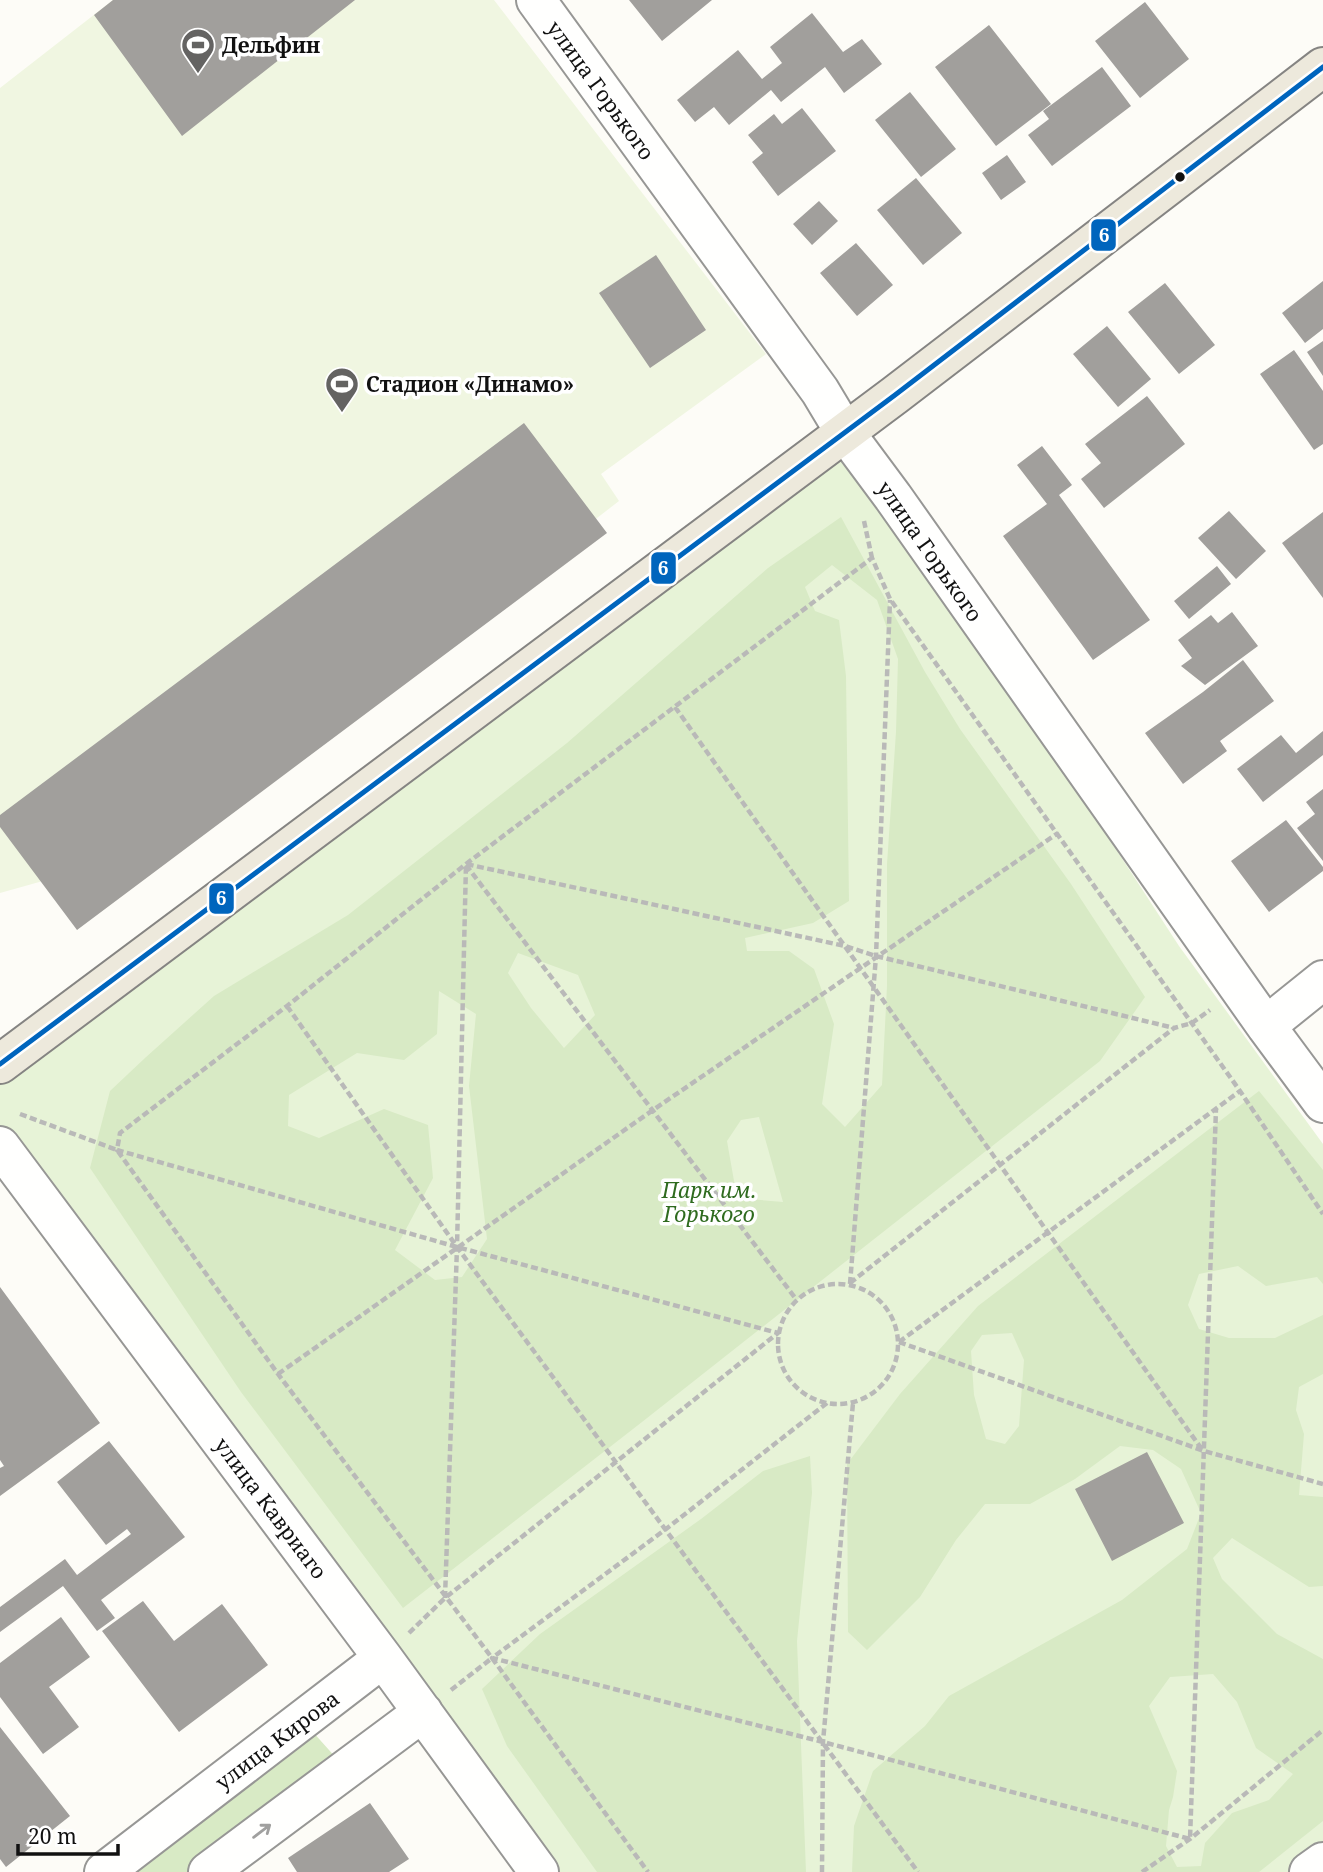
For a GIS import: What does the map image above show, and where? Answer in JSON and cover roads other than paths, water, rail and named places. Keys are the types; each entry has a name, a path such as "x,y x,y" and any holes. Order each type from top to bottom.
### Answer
{"main road":[{"path":"0,1064 895,395 1323,67"}],"street":[{"name":"улица Горького","path":"536,0 820,391 844,431 1323,1103"},
{"path":"1266,1026 1323,980"},
{"name":"улица Кавриаго","path":"0,1146 383,1658 539,1872"},
{"name":"улица Кирова","path":"104,1872 383,1658"},
{"path":"208,1872 423,1712"},
{"path":"1309,1872 1323,1861"}],"place":[{"name":"Дельфин","path":"198,75"},
{"name":"Стадион «Динамо»","path":"342,414"}],"park label":[{"name":"Парк им. Горького","path":"709,1202"}]}
